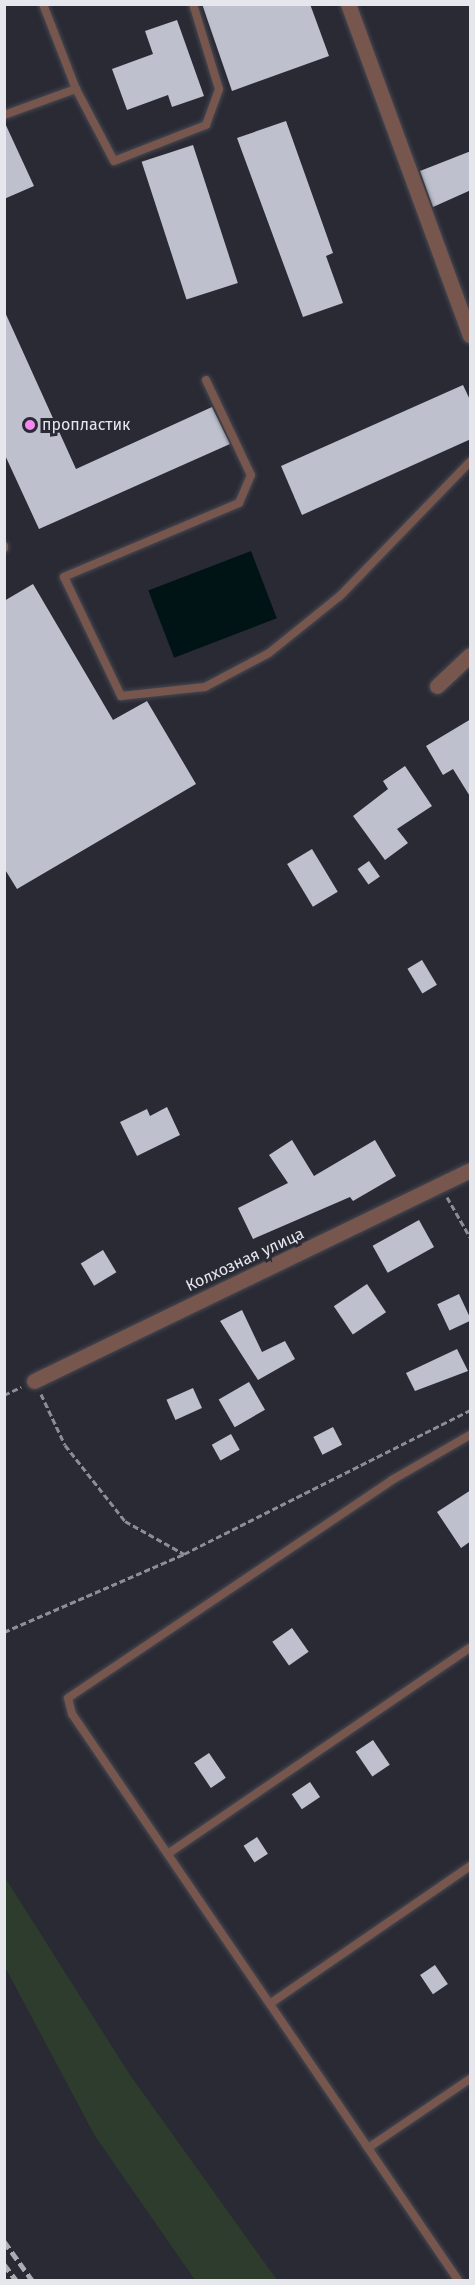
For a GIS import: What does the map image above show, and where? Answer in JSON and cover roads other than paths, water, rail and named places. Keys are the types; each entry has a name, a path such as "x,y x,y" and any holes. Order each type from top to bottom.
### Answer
{"street":[{"path":"348,4 471,335"},
{"path":"436,686 471,655"},
{"name":"Колхозная улица","path":"34,1380 441,1187 471,1170"}],"lane":[{"path":"44,4 76,89 114,161 206,124 219,89 193,4"},
{"path":"4,115 76,89"},
{"path":"206,380 251,475 239,503 64,577 121,696 205,687 270,653 340,597 471,462"},
{"path":"458,2280 169,1853 72,1714 68,1698 392,1480 471,1435"},
{"path":"169,1853 471,1648"},
{"path":"271,2003 471,1866"},
{"path":"368,2148 471,2079"}],"railway":[{"path":"4,2241 32,2280"},
{"path":"4,2264 16,2280"}],"place":[{"name":"пропластик","path":"30,425"}]}
